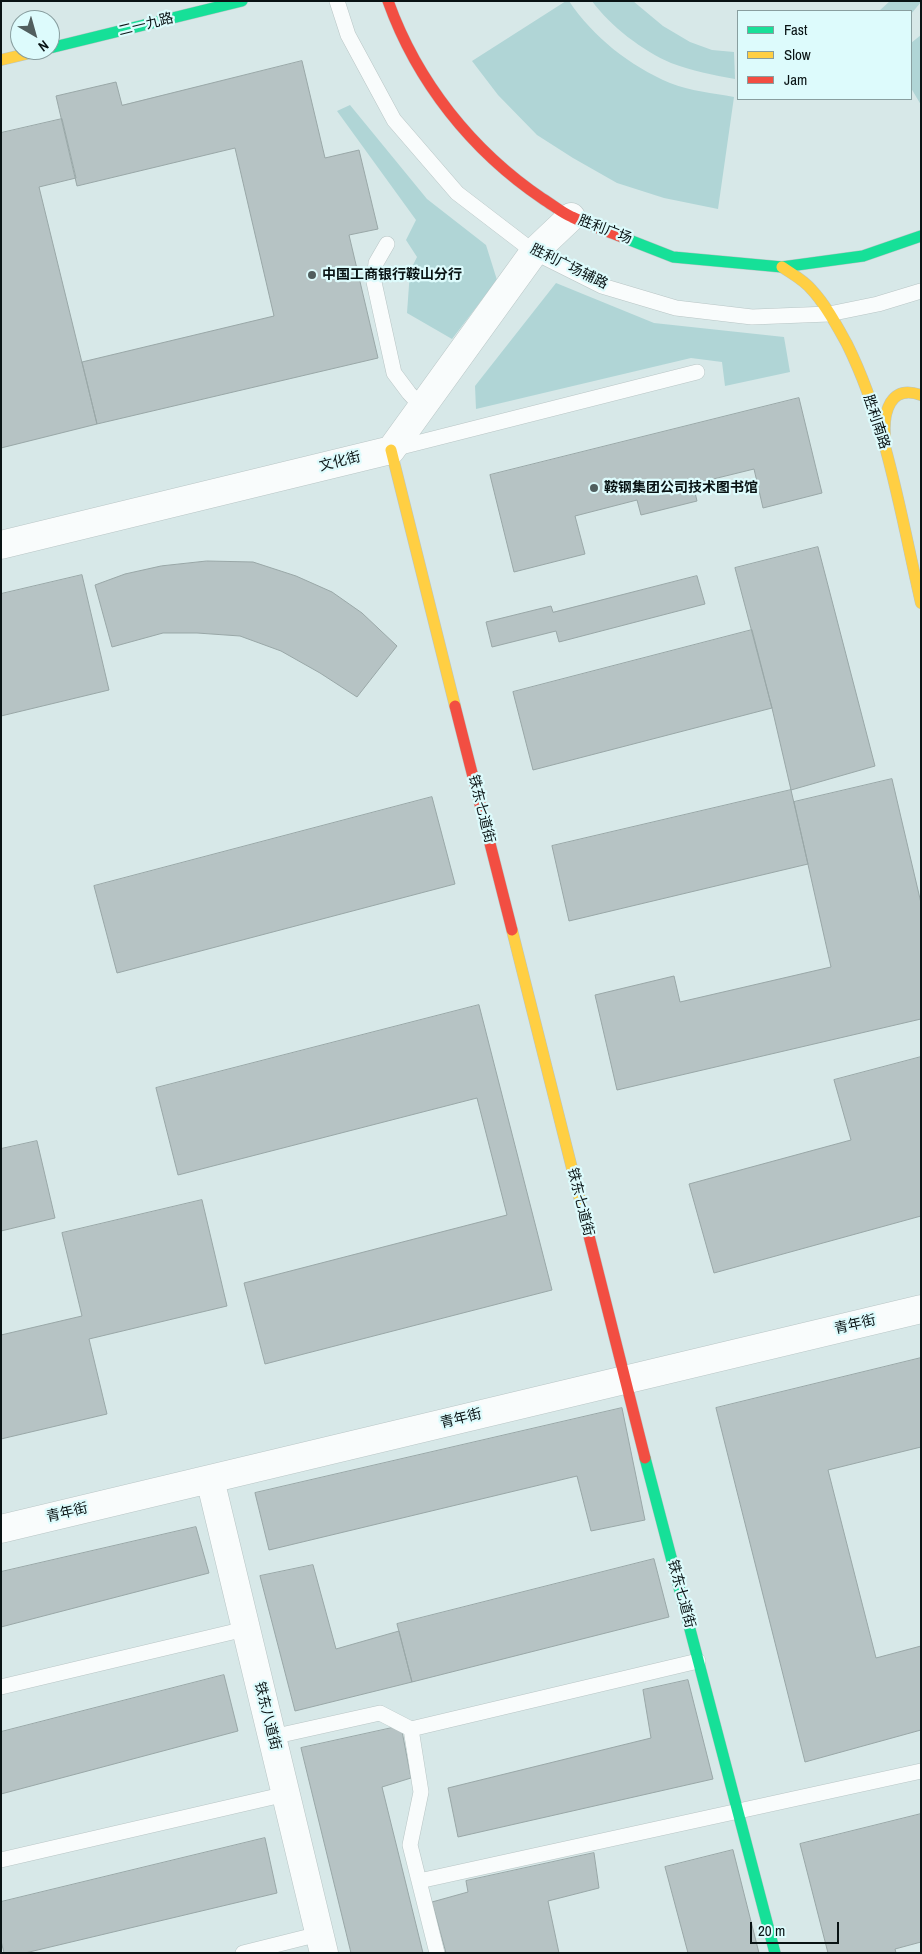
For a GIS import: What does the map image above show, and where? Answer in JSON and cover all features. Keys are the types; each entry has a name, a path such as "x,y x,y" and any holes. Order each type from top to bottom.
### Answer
{"street":[{"name":"二一九路","path":"60,46 242,1"},
{"name":"胜利广场","path":"388,1 398,29 429,86 470,137 517,181 571,217 674,257 782,267 863,256 921,236"},
{"path":"391,450 534,252 571,217"},
{"name":"胜利南路","path":"782,267 814,291 853,358 866,390 893,474 921,603"},
{"path":"893,474 884,431 887,407 897,395 916,392 921,395"},
{"name":"文化街","path":"1,544 391,450"},
{"name":"铁东七道街","path":"391,450 625,1380 775,1953"},
{"name":"青年街","path":"1,1529 921,1309"},
{"name":"铁东八道街","path":"210,1480 322,1943"}],"lane":[{"name":"胜利广场辅路","path":"337,1 348,35 394,120 457,194 534,252 602,286 676,308 752,317 829,314 878,304 921,291"},
{"path":"387,244 376,263 374,282 394,373 422,407"},
{"path":"391,450 698,372"},
{"path":"1,1687 245,1629"},
{"path":"272,1737 380,1713 411,1729 698,1661"},
{"path":"411,1729 421,1792 410,1845 437,1953"},
{"path":"420,1881 921,1770"},
{"path":"1,1860 286,1794"},
{"path":"243,1953 322,1943"}],"shaded area":[{"path":"566,1 569,1 589,27 614,49 655,76 678,86 734,97 718,209 664,198 617,183 573,158 537,135 498,95 472,61"},
{"path":"592,1 633,1 663,26 690,42 712,50 734,52 735,79 671,63 649,52 608,20"},
{"path":"890,1 921,1 912,13 912,10 880,10"},
{"path":"921,35 921,105 912,90 912,42"},
{"path":"350,105 427,199 486,245 497,280 452,339 407,313 410,271 417,257 406,240 416,220 337,111"},
{"path":"556,283 654,323 784,337 790,372 725,386 722,362 691,358 476,409 475,386"}],"building":[{"name":"中国工商银行鞍山分行","path":"302,61 325,158 359,150 378,229 349,235 378,358 97,424 82,362 274,316 235,148 77,186 56,96 116,82 122,105"},
{"path":"62,119 76,178 39,187 97,424 1,448 1,133"},
{"name":"鞍钢集团公司技术图书馆","path":"799,398 822,493 763,508 754,469 693,484 697,501 641,515 637,500 575,516 585,554 514,572 490,475"},
{"path":"818,547 875,766 791,790 772,708 735,568"},
{"path":"207,561 253,562 296,576 332,592 362,613 397,646 357,697 281,651 240,636 163,633 112,647 95,585 125,574 161,566"},
{"path":"82,575 109,690 1,716 1,594"},
{"path":"697,576 705,604 559,642 556,631 492,647 486,622 551,606 553,612"},
{"path":"752,630 772,708 533,770 513,692"},
{"path":"892,779 921,903 921,1019 617,1090 595,995 674,976 680,1002 831,967 794,802"},
{"path":"791,790 808,864 569,921 552,846"},
{"path":"432,797 455,884 117,973 94,886"},
{"path":"479,1005 552,1290 265,1364 244,1283 507,1215 477,1098 178,1175 156,1088"},
{"path":"921,1057 921,1216 714,1273 689,1184 851,1140 834,1080"},
{"path":"37,1141 55,1218 1,1231 1,1149"},
{"path":"202,1200 227,1306 89,1339 107,1414 1,1439 1,1335 82,1316 62,1233"},
{"path":"921,1358 921,1447 828,1470 876,1658 921,1646 921,1730 805,1762 716,1408"},
{"path":"622,1408 645,1520 591,1531 577,1476 269,1550 255,1493"},
{"path":"196,1527 209,1573 1,1627 1,1572"},
{"path":"654,1559 669,1617 412,1682 397,1624"},
{"path":"313,1565 336,1649 399,1631 412,1682 295,1711 260,1576"},
{"path":"224,1675 238,1731 1,1794 1,1732"},
{"path":"688,1680 713,1779 458,1837 448,1788 651,1738 643,1690"},
{"path":"401,1726 411,1778 382,1787 423,1953 351,1953 301,1748"},
{"path":"921,1814 921,1942 895,1949 896,1953 828,1953 800,1844"},
{"path":"265,1838 277,1893 25,1953 4,1953 1,1941 1,1902"},
{"path":"733,1850 759,1953 688,1953 665,1867"},
{"path":"594,1853 599,1888 548,1901 559,1953 446,1953 432,1902 468,1892 466,1881"}],"traffic: fast":[{"path":"60,46 242,1"},
{"path":"622,237 673,257 782,267 863,256 921,236"},
{"path":"645,1458 775,1953"}],"traffic: slow":[{"path":"1,60 10,58"},
{"path":"782,267 805,283 822,302 847,344 861,375 883,439 921,603"},
{"path":"885,437 885,418 887,410 895,397 902,393 921,395"},
{"path":"391,450 455,706"},
{"path":"512,930 587,1228"}],"traffic: jam":[{"path":"388,1 414,59 431,87 470,137 517,180 561,211 584,223 622,237"},
{"path":"455,706 512,930"},
{"path":"587,1228 645,1458"}],"place":[{"name":"中国工商银行鞍山分行","path":"312,275"},
{"name":"鞍钢集团公司技术图书馆","path":"594,488"}]}
